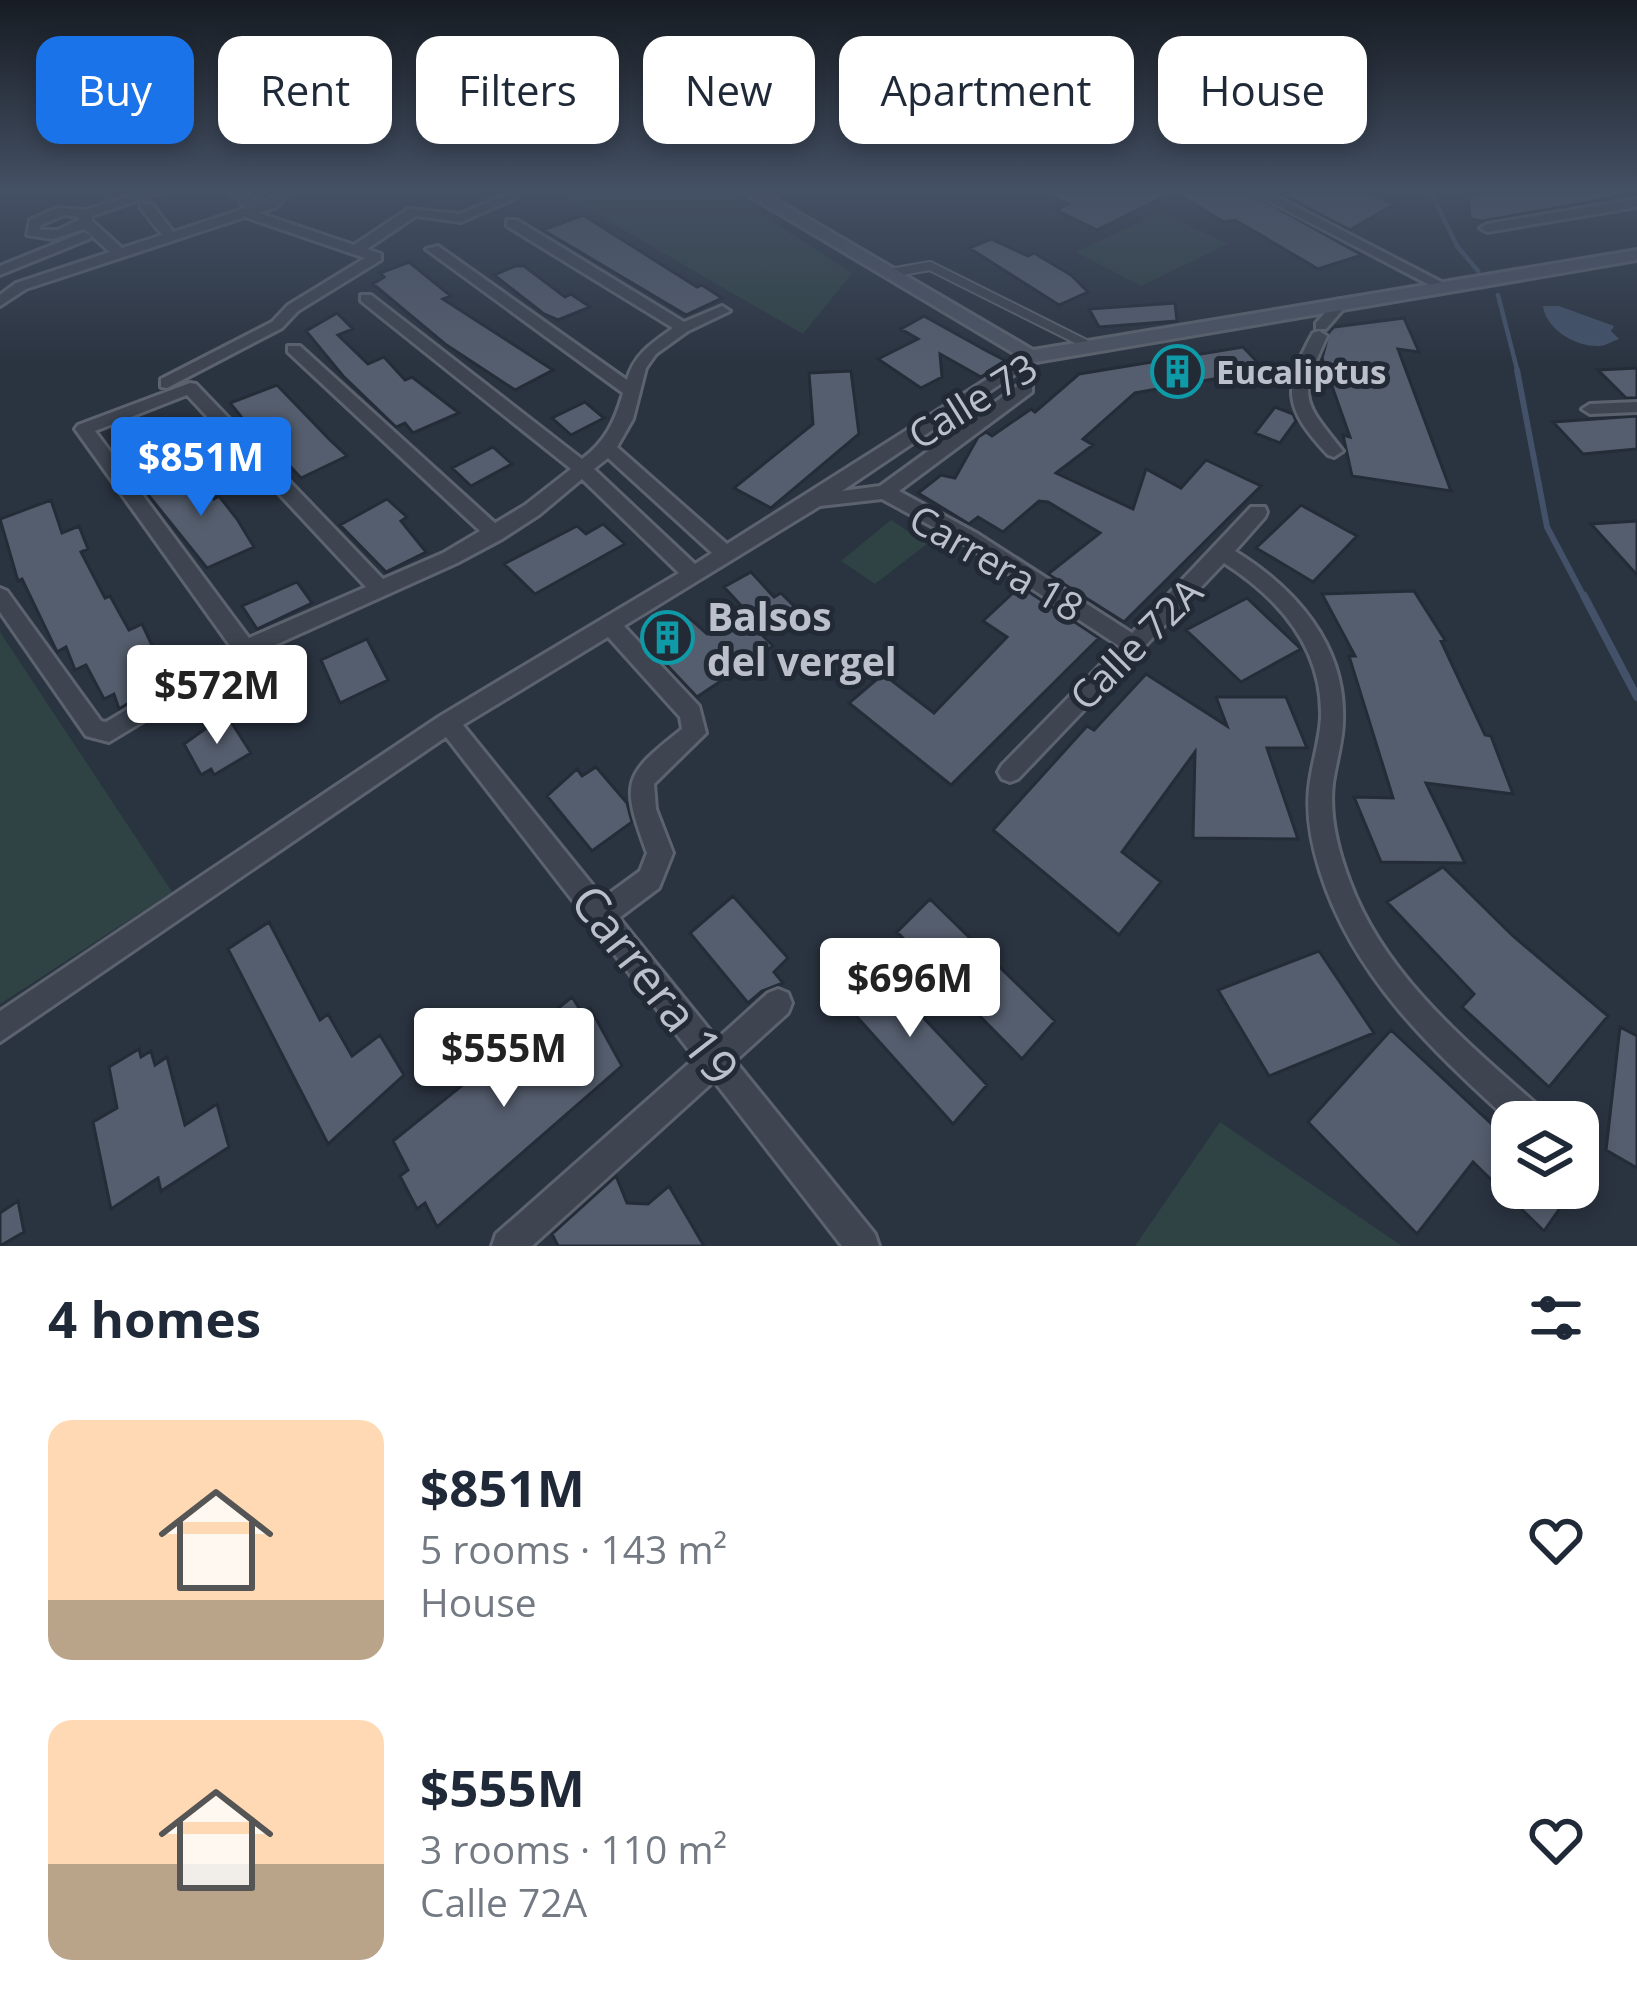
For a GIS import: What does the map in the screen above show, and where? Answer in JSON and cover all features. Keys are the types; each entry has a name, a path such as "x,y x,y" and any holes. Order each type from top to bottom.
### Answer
{"street":[{"path":"0,271 43,250"},
{"path":"87,250 97,261"},
{"path":"117,250 121,254"},
{"path":"0,302 21,286 133,250"},
{"path":"156,388 277,325 293,308 374,261 372,253 362,250"},
{"path":"435,250 630,390"},
{"path":"556,250 683,328"},
{"path":"851,250 1030,357"},
{"path":"1373,250 1444,286"},
{"name":"Calle 73","path":"0,1028 448,723 814,501 1030,357 1637,255"},
{"path":"366,298 584,470 692,573"},
{"path":"1334,451 1304,422 1296,385 1320,331 1341,304"},
{"path":"0,596 101,733 118,727 245,649 496,534 608,448 650,351 683,328 722,311"},
{"path":"294,350 496,534"},
{"path":"245,649 84,429 190,388 380,588"},
{"path":"885,492 1026,388"},
{"path":"1590,410 1637,407"},
{"path":"608,448 724,554"},
{"name":"Carrera 18","path":"814,501 885,492 971,539 1131,643"},
{"name":"Calle 72A","path":"1010,772 1131,643 1177,604 1258,512"},
{"path":"1222,553 1258,573 1292,604 1326,663 1332,717 1319,803 1328,855 1348,908 1378,963 1434,1028 1511,1101"},
{"path":"602,916 650,879 660,853 637,793 643,774 694,733 691,713 608,622"},
{"name":"Carrera 19","path":"448,723 863,1246"},
{"path":"508,1246 778,1004"}],"lane":[{"path":"890,273 930,266 1088,344"}],"shaded area":[{"path":"658,250 817,250 852,273 803,334"},
{"path":"1080,250 1215,250 1141,286 1076,252"},
{"path":"891,520 927,544 875,584 841,561"},
{"path":"0,632 172,892 0,1004"},
{"path":"1220,1122 1402,1246 1135,1246"}],"water":[{"path":"1543,306 1559,306 1614,326 1611,331 1619,339 1599,346 1572,340 1550,322"}],"building":[{"path":"577,250 639,250 722,298 686,315"},
{"path":"972,250 1034,253 1071,275 1088,292 1059,305"},
{"path":"1286,250 1353,250 1362,255 1318,269"},
{"path":"409,262 451,296 443,299 553,370 515,390 445,344 373,284 384,277 380,273"},
{"path":"524,266 565,297 571,294 590,307 558,320 544,314 494,275"},
{"path":"1175,303 1177,321 1099,327 1089,309"},
{"path":"337,313 353,329 338,335 368,364 384,357 405,380 412,377 459,413 413,433 405,423 396,427 343,376 306,331"},
{"path":"924,316 1006,361 981,377 940,354 942,377 921,388 878,359 918,339 901,329"},
{"path":"1404,318 1419,352 1398,349 1451,491 1352,476 1343,435 1350,437 1322,358 1329,332 1334,327"},
{"path":"1243,347 1265,370 1135,393 1083,439 1093,445 1056,473 1133,509 1146,469 1181,488 1206,460 1261,486 1124,622 1048,574 1100,533 1039,501 1003,532 978,517 969,524 918,493 941,475 955,478 978,437 986,432 992,436 1031,409 1035,412 1079,374"},
{"path":"1637,368 1637,398 1626,398 1598,370"},
{"path":"851,371 859,434 771,508 734,488 813,424 809,373"},
{"path":"277,385 347,456 301,478 289,465 283,468 230,403"},
{"path":"585,402 604,418 571,435 552,418"},
{"path":"1275,407 1293,414 1296,421 1280,443 1255,433"},
{"path":"1637,416 1637,449 1583,454 1553,422"},
{"path":"493,447 512,464 471,486 452,468"},
{"path":"196,469 254,547 207,568 145,491"},
{"path":"387,499 407,517 401,521 426,552 386,572 340,525"},
{"path":"51,500 62,533 79,526 88,549 81,552 105,598 110,596 129,630 142,624 168,679 119,709 114,694 104,699 86,665 75,670 66,647 57,652 22,579 18,581 0,519"},
{"path":"1301,505 1357,536 1313,582 1256,548"},
{"path":"1637,521 1637,575 1591,524"},
{"path":"603,524 625,544 535,594 504,564 577,526 586,534"},
{"path":"751,572 774,597 781,593 800,612 761,634 773,646 697,697 647,644 687,616 707,634 745,610 724,587"},
{"path":"297,582 312,603 257,629 242,606"},
{"path":"1016,590 1026,590 1099,638 951,785 849,703 883,674 934,713 1007,637 983,621"},
{"path":"1414,591 1445,640 1441,641 1485,735 1491,736 1513,794 1426,783 1465,863 1381,862 1354,797 1393,798 1349,656 1355,656 1322,594"},
{"path":"1247,598 1301,649 1241,682 1186,630"},
{"path":"367,639 388,680 340,703 321,660"},
{"path":"1146,674 1227,726 1216,697 1286,697 1307,748 1267,748 1298,839 1193,838 1195,752 1122,852 1161,882 1119,935 993,830 1087,726 1094,730"},
{"path":"226,714 251,753 214,775 211,769 201,775 184,744"},
{"path":"596,767 627,803 632,822 592,851 547,796 577,769 582,776"},
{"path":"1443,867 1513,936 1608,1016 1549,1087 1462,1007 1474,994 1387,902"},
{"path":"733,896 788,958 774,972 783,983 748,1003 690,933"},
{"path":"930,899 1055,1021 1022,1059 897,932"},
{"path":"269,922 320,1020 328,1014 352,1056 380,1035 404,1075 328,1144 228,949"},
{"path":"1319,951 1374,1033 1269,1076 1218,990"},
{"path":"866,957 987,1085 953,1124 832,989"},
{"path":"572,997 583,1014 590,1008 622,1066 437,1227 425,1203 417,1209 400,1176 408,1170 393,1141"},
{"path":"1620,1027 1637,1036 1637,1168 1606,1150"},
{"path":"1391,1030 1491,1123 1491,1179 1473,1162 1417,1234 1308,1122"},
{"path":"139,1049 141,1057 151,1051 155,1065 167,1057 185,1125 217,1104 229,1147 161,1191 158,1178 111,1209 93,1122 117,1108 109,1067"},
{"path":"616,1176 627,1203 648,1204 669,1186 704,1246 558,1246 552,1234"},
{"path":"18,1201 24,1232 0,1246 0,1213"},
{"path":"1521,1209 1559,1209 1544,1231"}],"waterway":[{"path":"1460,250 1478,271"},
{"path":"1498,295 1518,373"},
{"path":"1517,370 1547,527 1585,599"},
{"path":"1584,596 1637,697"}],"place":[{"name":"Eucaliptus","path":"1177,371"},
{"name":"Balsos del vergel","path":"668,637"}]}
